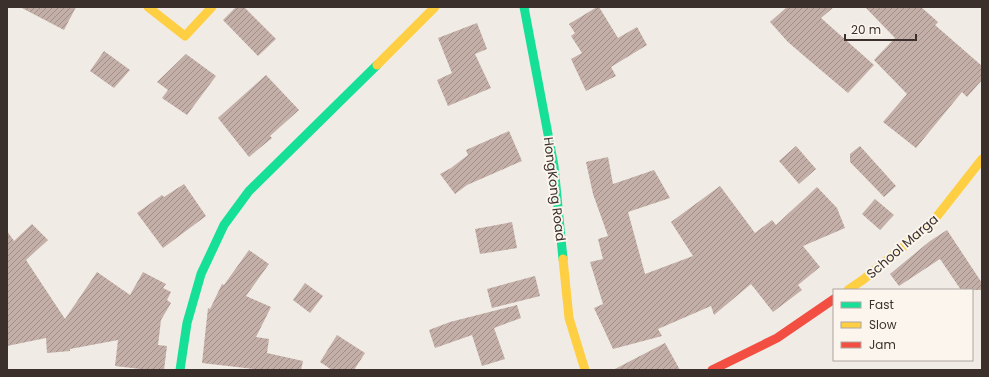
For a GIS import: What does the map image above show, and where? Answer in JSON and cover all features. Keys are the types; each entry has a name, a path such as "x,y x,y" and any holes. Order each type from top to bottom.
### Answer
{"street":[{"path":"148,7 185,36 212,7"},
{"path":"180,370 187,323 200,274 224,225 250,191 434,7"},
{"name":"HongKong Road","path":"524,7 554,166 562,236 564,285 569,318 582,365 585,370"},
{"name":"School Marga","path":"849,289 864,279 931,224 982,159"},
{"path":"712,370 777,338 833,301"}],"building":[{"path":"20,7 76,7 64,30"},
{"path":"236,7 244,7 276,39 258,56 223,20"},
{"path":"599,7 618,38 637,27 647,45 611,67 616,76 586,91 571,59 582,53 571,36 575,33 569,24"},
{"path":"787,7 834,7 821,18 874,65 848,93 788,42 770,22"},
{"path":"865,7 921,7 938,22 935,25 982,66 982,80 967,97 962,92 916,148 883,122 907,94 874,60 895,38"},
{"path":"477,23 487,49 475,54 491,88 448,106 437,80 452,73 438,38"},
{"path":"104,51 130,70 114,88 90,71"},
{"path":"186,54 216,76 187,115 162,98 168,90 157,82"},
{"path":"266,75 299,110 270,136 272,138 249,157 218,118"},
{"path":"509,131 522,161 467,185 455,194 440,174 451,168 468,155 466,150"},
{"path":"796,146 816,169 799,184 779,161"},
{"path":"860,146 896,186 884,197 850,162 850,154"},
{"path":"608,157 613,184 654,170 670,198 628,212 645,274 693,256 671,222 720,186 755,233 772,220 776,225 817,187 837,208 845,228 803,246 820,267 798,285 802,290 773,312 751,284 714,315 711,306 658,329 662,336 613,349 594,308 603,304 590,262 603,259 598,239 608,236 593,194 586,162"},
{"path":"184,184 206,216 163,248 137,213 162,195 164,197"},
{"path":"875,199 894,215 880,230 862,214"},
{"path":"512,222 517,248 480,254 475,229"},
{"path":"32,224 48,240 26,260 65,319 97,272 130,295 143,272 166,284 163,288 171,292 167,300 171,303 161,320 158,345 167,346 164,370 149,370 115,366 118,340 70,349 70,351 47,353 46,338 7,346 7,231 14,241"},
{"path":"947,230 982,283 982,290 960,289 940,259 899,286 890,274 930,241"},
{"path":"249,250 269,264 246,296 271,307 256,337 269,339 267,353 303,361 301,370 262,370 202,363 208,308 210,309 222,284 224,285"},
{"path":"535,276 540,296 492,308 487,289"},
{"path":"305,283 323,296 310,313 293,300"},
{"path":"517,305 521,318 494,328 505,359 482,366 472,335 435,348 429,330 450,322"},
{"path":"337,335 365,353 354,370 332,370 320,362"},
{"path":"665,343 680,370 613,370"}],"traffic: fast":[{"path":"524,7 554,166 563,259"},
{"path":"180,370 187,323 201,274 224,225 249,191 377,65"}],"traffic: slow":[{"path":"148,7 185,36 212,7"},
{"path":"377,65 435,7"},
{"path":"849,289 864,279 931,224 982,159"},
{"path":"563,259 569,318 585,370"}],"traffic: jam":[{"path":"712,370 777,338 833,300"}]}
